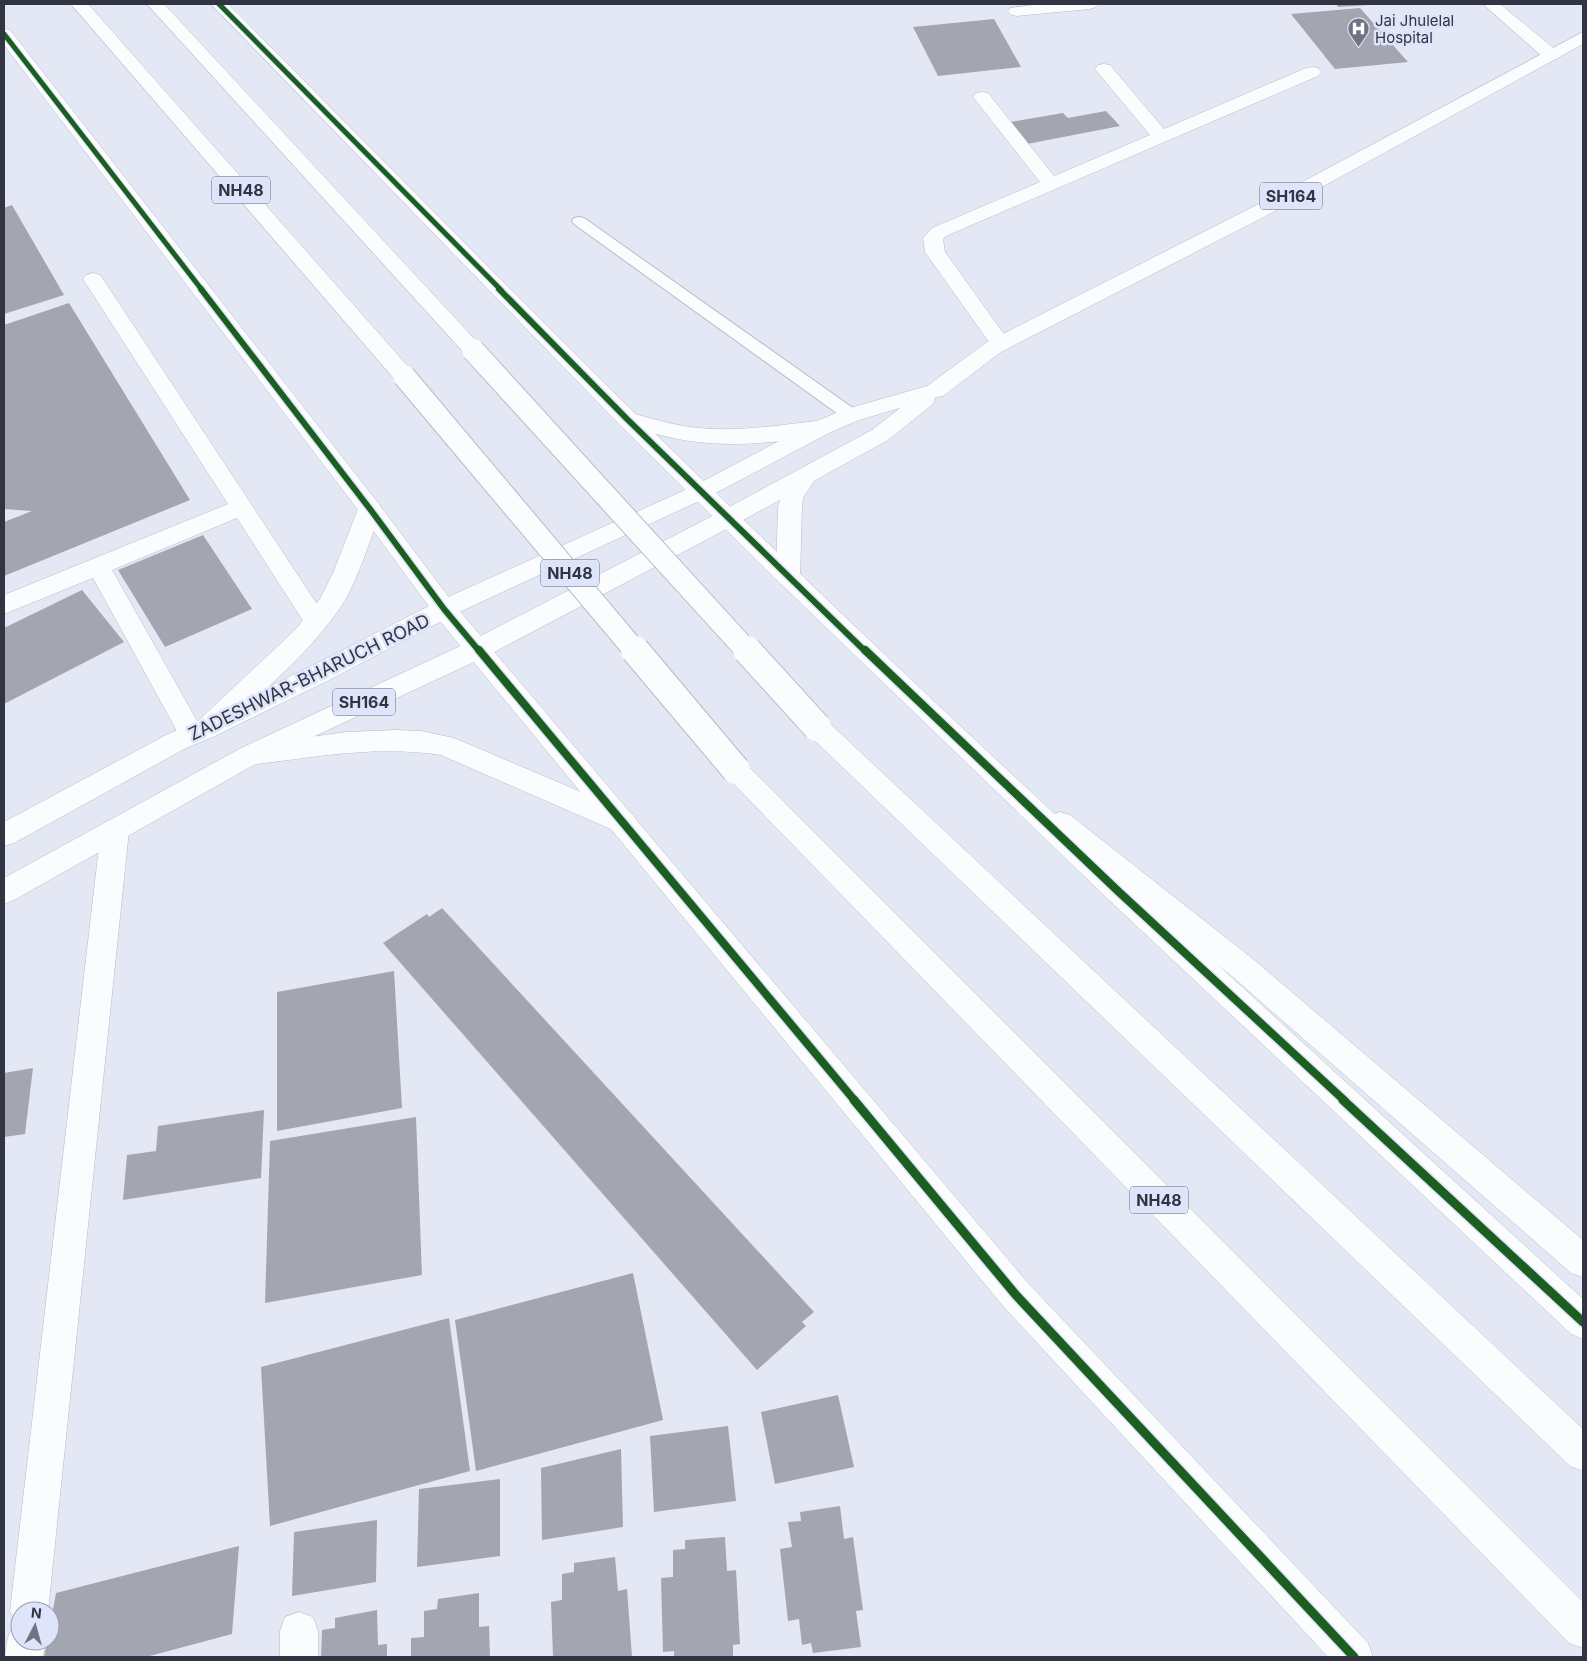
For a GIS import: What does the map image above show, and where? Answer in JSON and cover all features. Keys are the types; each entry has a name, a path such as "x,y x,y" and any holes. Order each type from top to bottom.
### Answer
{"main road":[{"name":"NH48","path":"79,4 404,376 736,770 1583,1629"},
{"path":"156,4 817,727 1583,1453"},
{"path":"219,4 627,419 788,577 1119,892 1583,1322"},
{"path":"1016,10 1090,4"},
{"path":"1491,4 1551,55"},
{"path":"4,34 370,509 444,609 1015,1294 1354,1657"},
{"name":"SH164","path":"998,346 1313,184 1583,37"},
{"path":"1104,69 1162,137"},
{"path":"998,346 935,252 934,238 939,232 1312,72"},
{"path":"982,98 1051,184"},
{"path":"93,279 316,621"},
{"name":"ZADESHWAR-BHARUCH ROAD","path":"4,835 169,746 444,609 702,491 824,427 851,415 935,391 998,346"},
{"path":"728,518 880,435 935,391"},
{"path":"627,419 685,433 708,436 752,436 824,427"},
{"path":"788,577 790,507 792,498 808,475"},
{"path":"4,606 242,508"},
{"path":"99,567 199,732 304,636 330,604 345,573 370,509"},
{"name":"SH164","path":"4,892 250,755 478,649 728,518"},
{"path":"250,755 387,739 418,739 444,744 623,822"},
{"path":"979,759 1243,968 1583,1261"},
{"path":"30,1601 115,830"}],"lane":[{"path":"579,221 851,415"}],"building":[{"path":"1336,4 1368,4 1368,5 1338,7"},
{"path":"1360,8 1408,62 1335,69 1291,14"},
{"path":"994,19 1021,67 938,76 913,27"},
{"path":"1106,111 1120,126 1027,144 1010,122 1063,113 1068,118"},
{"path":"12,205 64,295 4,314 4,208"},
{"path":"69,303 190,500 4,576 4,522 32,511 4,509 4,325"},
{"path":"203,535 252,609 165,647 118,570"},
{"path":"82,590 124,642 4,704 4,628"},
{"path":"442,908 814,1312 802,1322 806,1326 757,1370 383,943 427,914 429,917"},
{"path":"394,971 402,1108 277,1131 277,992"},
{"path":"33,1068 25,1134 4,1137 4,1073"},
{"path":"264,1110 261,1178 123,1200 127,1155 156,1151 158,1126"},
{"path":"416,1117 422,1275 265,1303 270,1141"},
{"path":"633,1273 663,1420 476,1471 455,1320"},
{"path":"449,1318 470,1471 270,1526 261,1367"},
{"path":"838,1395 854,1467 775,1484 761,1412"},
{"path":"728,1426 736,1501 654,1512 650,1436"},
{"path":"621,1449 623,1527 542,1540 541,1468"},
{"path":"500,1479 500,1556 417,1567 419,1489"},
{"path":"840,1506 844,1539 853,1537 863,1610 856,1611 861,1647 813,1653 811,1643 802,1645 799,1619 788,1621 780,1549 792,1547 788,1522 801,1521 800,1512"},
{"path":"377,1520 376,1582 292,1596 294,1532"},
{"path":"725,1537 727,1571 736,1570 740,1644 733,1645 733,1657 674,1657 674,1651 663,1652 661,1578 673,1577 673,1550 685,1549 685,1540"},
{"path":"239,1546 232,1634 146,1657 44,1657 45,1651 60,1651 60,1601 55,1601 56,1593"},
{"path":"615,1557 618,1591 627,1589 632,1657 553,1657 551,1602 562,1600 562,1574 574,1572 574,1563"},
{"path":"479,1593 479,1627 489,1626 490,1657 411,1657 411,1638 424,1637 424,1611 437,1609 438,1599"},
{"path":"377,1610 378,1645 387,1644 387,1657 321,1657 322,1630 335,1628 335,1618"}],"cycle path":[{"path":"219,4 627,419 788,577 1119,892 1583,1322"},
{"path":"4,34 370,509 444,609 1015,1294 1354,1657"}],"place":[{"name":"Jai Jhulelal Hospital","path":"1359,48"}]}
